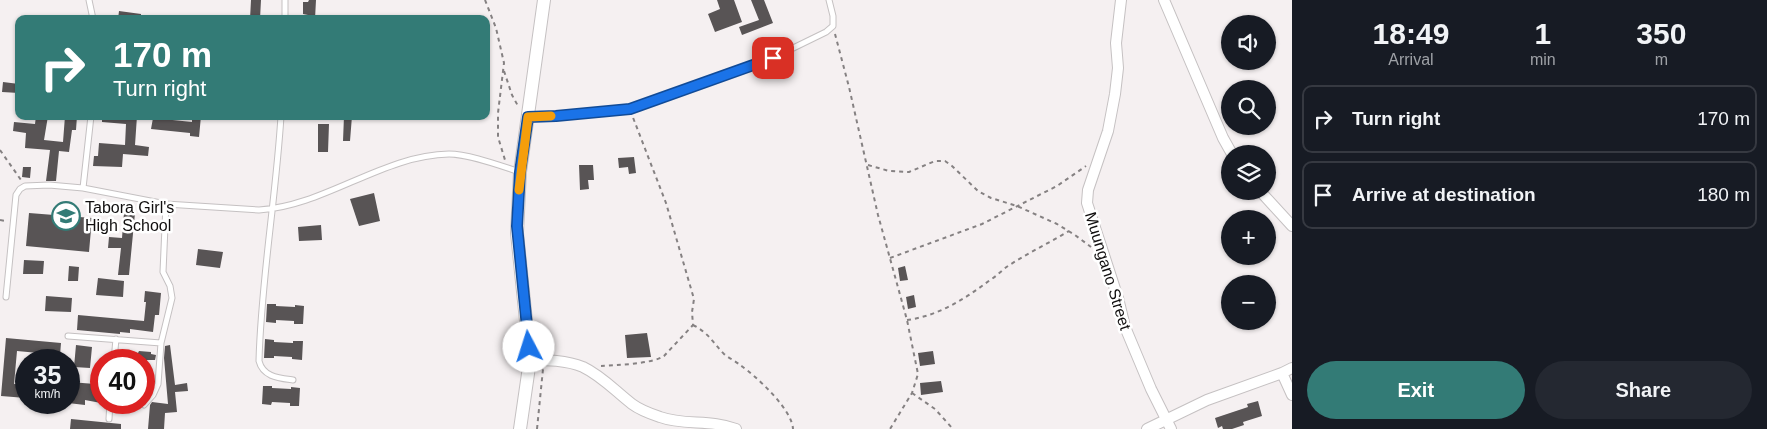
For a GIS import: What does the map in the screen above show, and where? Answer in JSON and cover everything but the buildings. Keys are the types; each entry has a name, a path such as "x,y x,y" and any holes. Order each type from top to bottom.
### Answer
{"street":[{"path":"520,429 530,360 517,233 515,171 528,117 544,0"},
{"name":"Muungano Street","path":"1121,0 1116,43 1118,68 1116,94 1108,130 1088,190 1087,203 1118,298 1125,327 1171,429"},
{"path":"1164,0 1227,145"},
{"path":"1268,200 1292,226"},
{"path":"530,360 558,361 582,367 599,376 633,405 663,418 686,422 706,422 736,429"},
{"path":"1147,429 1214,397 1292,368"},
{"path":"1282,373 1292,395"}],"lane":[{"path":"88,0 92,15"},
{"path":"285,0 285,15"},
{"path":"528,117 630,109 770,59 818,36 833,26 833,16 829,0"},
{"path":"84,188 91,120"},
{"path":"281,120 274,209 263,297 259,361 262,370 266,374 292,380"},
{"path":"6,297 16,196 20,189 25,186 49,185 84,188 166,204 237,210 274,209 323,193 387,168 430,156 451,154 466,156 515,171"},
{"path":"155,391 158,384 161,343 172,298 170,286 163,272 166,204"},
{"path":"68,336 161,343"},
{"path":"115,349 116,339"},
{"path":"108,420 109,414"}],"path":[{"path":"485,0 491,12 500,41 504,69 512,95 528,117"},
{"path":"833,26 918,374 912,393 890,429"},
{"path":"504,69 498,113 498,137 515,171"},
{"path":"582,367 659,360 693,325 694,299 658,179 630,109"},
{"path":"0,150 25,186"},
{"path":"868,165 910,172 935,161 945,162 952,166 978,191 990,198 1018,206 1069,231 1104,255"},
{"path":"890,258 966,231 1058,186 1080,170 1097,161"},
{"path":"906,320 920,318 947,308 981,287 1006,267 1069,231"},
{"path":"693,325 707,333 723,353 741,365 766,388 788,413 793,429"},
{"path":"537,429 544,360"},
{"path":"912,393 935,409 953,429"}],"slow traffic":[{"path":"519,190 528,117 551,116"}],"place":[{"name":"Tabora Girl's High School","path":"66,216"}],"route":[{"path":"529,347 517,233 520,172 528,117 630,109 773,58"}]}
